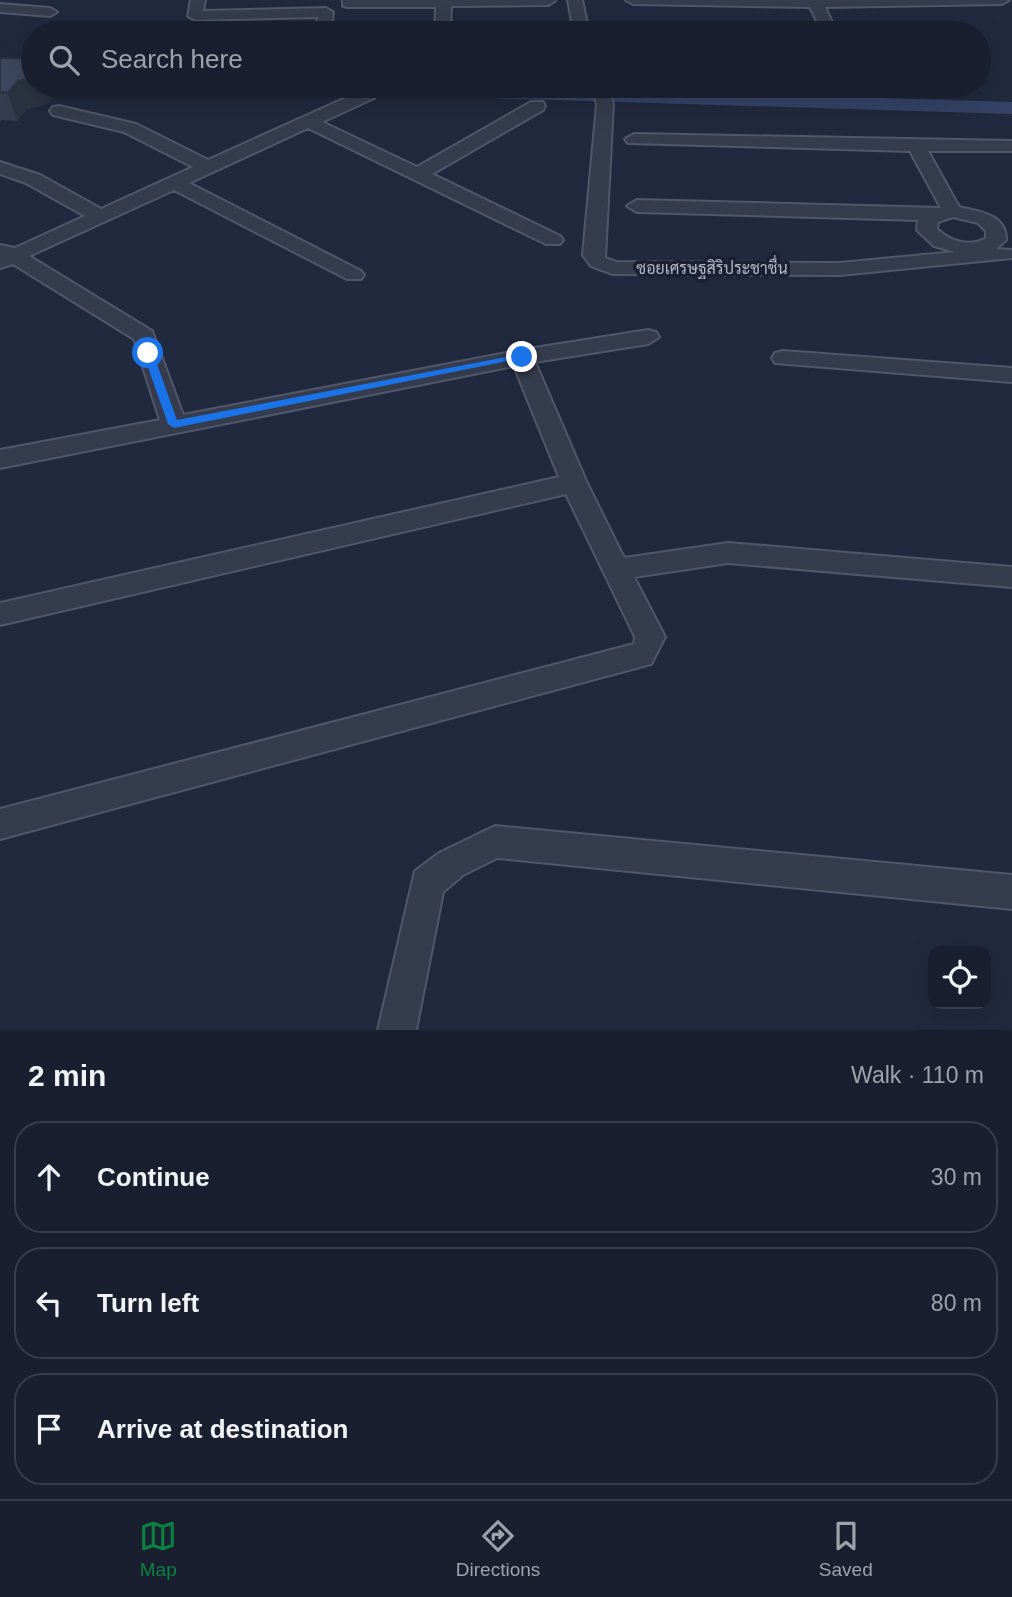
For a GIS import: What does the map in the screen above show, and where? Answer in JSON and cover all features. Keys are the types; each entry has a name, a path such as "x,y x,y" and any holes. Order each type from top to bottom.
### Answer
{"street":[{"path":"0,6 8,0"},
{"path":"198,0 195,16 326,12 325,21"},
{"path":"575,0 579,21"},
{"path":"633,0 1002,0"},
{"path":"443,21 444,1"},
{"path":"348,4 548,1"},
{"path":"815,2 824,21"},
{"path":"0,6 50,12"},
{"path":"245,21 247,15"},
{"path":"5,255 101,217 354,98"},
{"name":"ซอยเศรษฐสิริประชาชื่น","path":"603,98 593,255 613,268 840,269 1003,241"},
{"path":"417,175 543,102"},
{"path":"59,111 130,128 206,166"},
{"path":"307,121 553,240"},
{"path":"634,139 1012,146"},
{"path":"916,146 943,213"},
{"path":"0,168 33,179 101,217"},
{"path":"175,183 354,275"},
{"path":"637,206 975,215 1003,241"},
{"path":"943,213 928,219 927,230 940,241 961,248 1003,241"},
{"path":"5,255 144,336 174,424"},
{"path":"0,459 522,357 648,337"},
{"path":"0,824 641,656 648,648 650,637 574,483 522,357"},
{"path":"783,358 1012,375"},
{"path":"0,614 574,483"},
{"path":"618,569 728,552 1012,577"},
{"path":"397,1030 427,883 451,864 495,842 1012,892"}],"path":[{"path":"543,102 577,98"}],"building":[{"path":"0,58 21,59 21,80 8,93 0,92"}],"waterway":[{"path":"686,98 1012,108"}],"route":[{"path":"148,353 174,424 522,357"}]}
